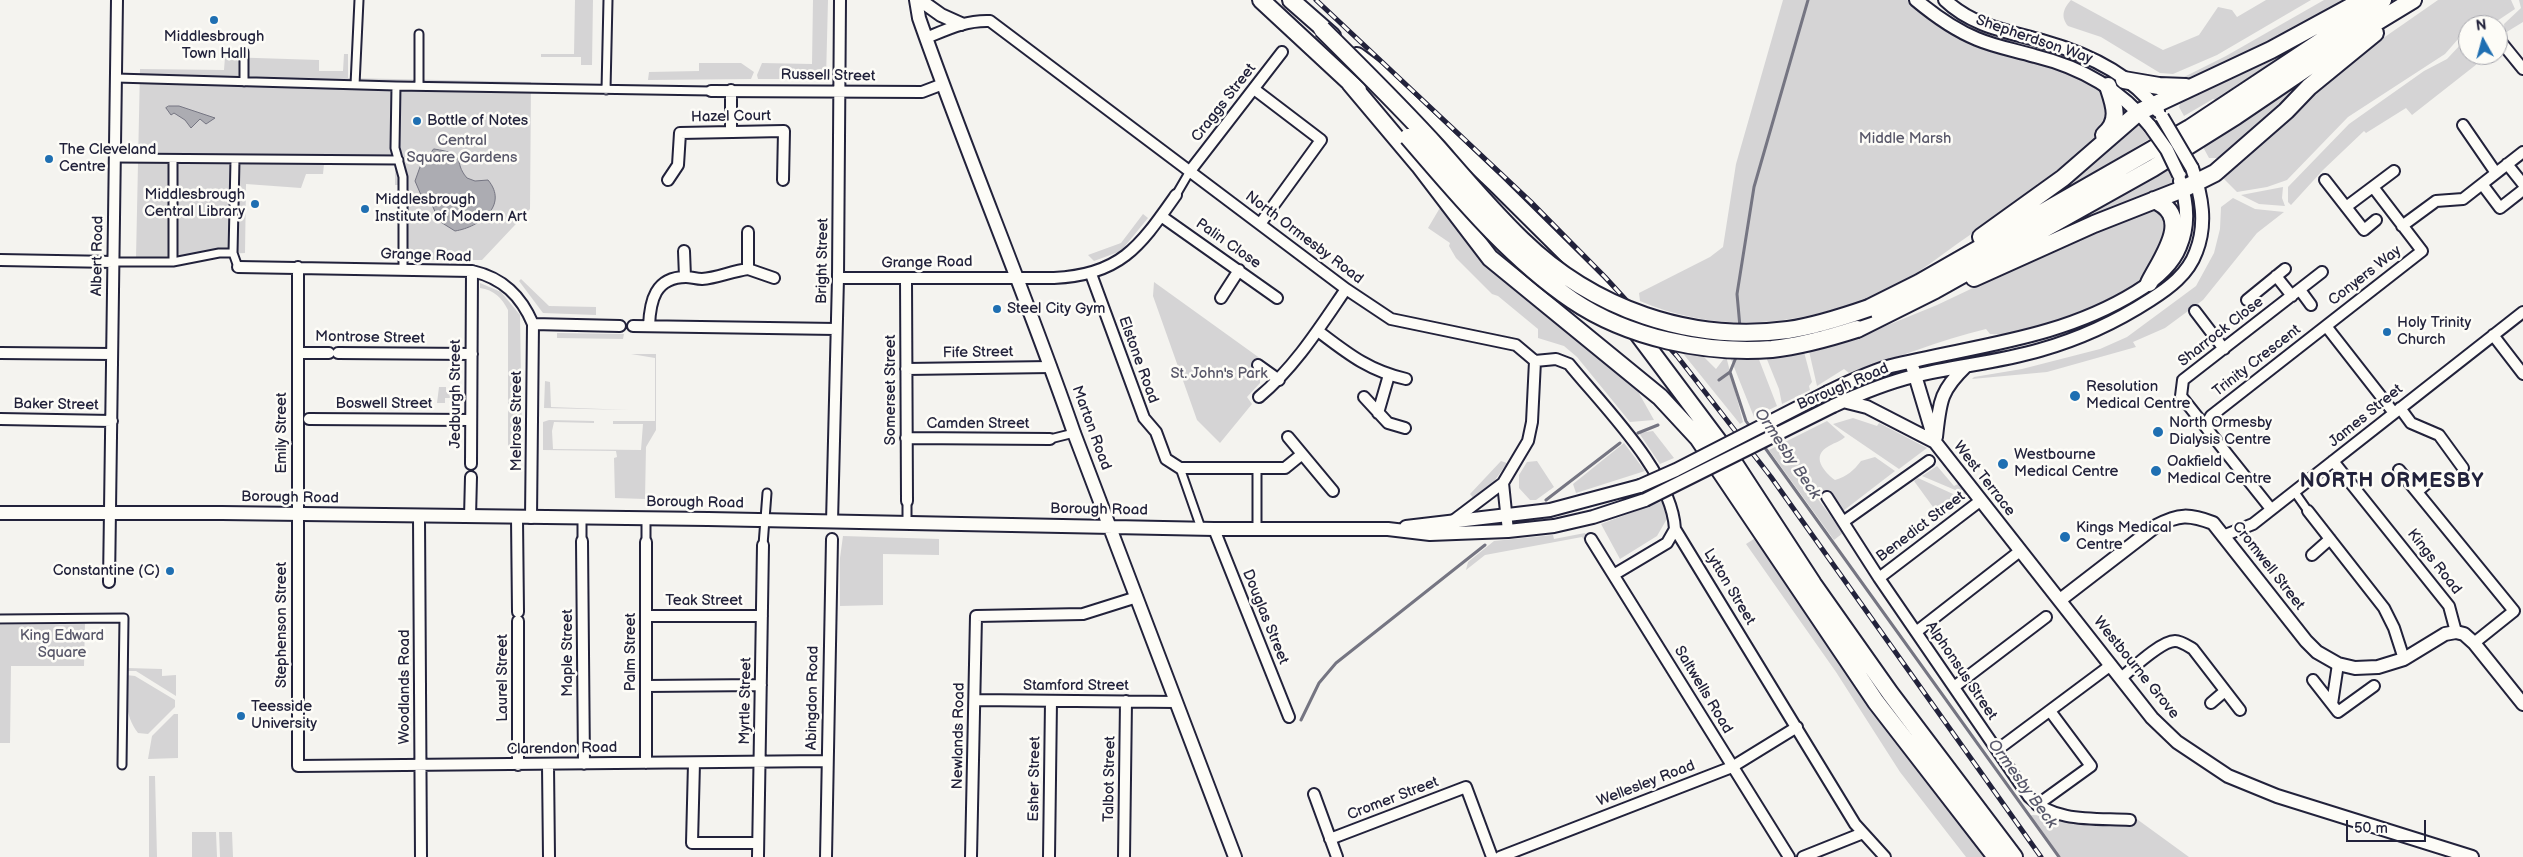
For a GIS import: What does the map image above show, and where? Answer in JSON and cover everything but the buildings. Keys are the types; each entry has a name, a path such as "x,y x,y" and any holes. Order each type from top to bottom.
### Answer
{"highway":[{"path":"1261,0 1408,138 1505,244 1537,274 1574,301 1615,323 1657,338 1698,346 1733,349 1772,348 1823,340 1856,329 1935,290 2153,168 2236,116 2357,34 2414,0"},
{"path":"1291,0 1322,28 1437,147 1523,241 1555,269 1592,294 1660,322 1698,330 1748,334 1790,330 1869,308 1919,283 2190,128 2383,0"},
{"path":"1919,283 2151,111 2191,87 2271,50 2363,0"},
{"path":"1935,290 1979,277 2118,213 2154,200 2188,178 2215,173 2244,150 2309,87 2414,0"},
{"path":"1322,28 1377,71 1496,184 1611,298 1653,351 1728,454 1813,584 1884,685 2014,857"},
{"path":"2124,80 2159,86 2191,87"},
{"path":"1350,83 1419,165 1490,258 1660,397 1698,438 1876,702 1996,857"},
{"path":"2080,163 2086,151 2112,127 2114,105 2108,86"},
{"path":"2149,284 2169,246 2174,228 2173,214 2165,205 2154,200"}],"street":[{"name":"Albert Road","path":"109,582 117,0"},
{"path":"356,85 359,0"},
{"path":"606,90 608,0"},
{"name":"Bright Street","path":"832,522 838,278 840,0"},
{"name":"Marton Road","path":"909,0 918,4 926,38 943,84 1235,857"},
{"name":"Shepherdson Way","path":"1916,0 1952,26 1975,39 2069,66 2151,111"},
{"name":"Shepherdson Way","path":"1945,0 1962,14 1983,25 2066,48 2095,61 2124,80 2151,111"},
{"path":"918,4 961,24"},
{"name":"North Ormesby Road","path":"926,38 974,20 990,21 1346,289 1391,319 1516,345 1535,361"},
{"path":"419,34 419,86"},
{"path":"2508,51 2523,69"},
{"path":"244,52 244,82"},
{"name":"Craggs Street","path":"1190,171 1282,52"},
{"path":"116,78 396,86 711,90"},
{"name":"Russell Street","path":"711,90 922,92 943,84"},
{"path":"396,86 395,148 403,177 402,270"},
{"path":"1254,89 1321,140 1260,224"},
{"path":"731,90 731,131"},
{"name":"Borough Road","path":"0,513 646,518 766,522 907,522 1208,529 1388,529 1430,534 1508,531 1554,526 1594,517 1645,500 1838,404 1894,382 2039,350 2090,332 2130,313 2166,290 2182,276 2193,258 2198,245 2203,212 2188,178 2151,111"},
{"name":"Borough Road","path":"1388,529 1550,510 1640,486 1828,392 1867,375 1911,362 2028,338 2083,320 2121,301 2149,284 2161,274 2180,248 2186,225 2188,178 2150,126 2151,111"},
{"path":"2463,125 2496,173"},
{"name":"Hazel Court","path":"668,180 678,165 680,133 784,131 783,180"},
{"name":"Conyers Way","path":"2326,326 2422,252 2400,224 2436,201 2463,199 2523,152"},
{"path":"115,158 399,160"},
{"path":"173,158 173,262"},
{"path":"235,160 233,253 238,267"},
{"path":"2508,164 2523,184"},
{"path":"2346,207 2394,170"},
{"path":"1090,275 1128,255 1161,216 1190,171"},
{"path":"2324,180 2364,230 2376,220"},
{"path":"2482,184 2500,208 2523,190"},
{"path":"2373,187 2400,224"},
{"name":"Palin Close","path":"1161,216 1276,298"},
{"path":"748,232 748,269"},
{"path":"684,251 685,277"},
{"path":"0,260 173,262 219,253 233,253"},
{"name":"Grange Road","path":"238,267 472,271 487,275 509,288 520,299 532,324"},
{"name":"Emily Street","path":"296,514 298,267"},
{"path":"649,326 650,301 654,294 667,282 685,277 707,278 748,269 774,278"},
{"path":"2246,300 2285,269"},
{"path":"1221,298 1239,270"},
{"name":"Jedburgh Street","path":"470,517 472,271"},
{"name":"Sharrock Close","path":"2208,430 2181,396 2180,387 2183,380 2322,272"},
{"name":"Grange Road","path":"838,278 1054,278 1090,275"},
{"name":"Elstone Road","path":"1090,275 1144,418 1156,432 1166,459 1180,468"},
{"path":"2276,276 2311,305"},
{"name":"Somerset Street","path":"906,278 907,500"},
{"path":"1259,397 1279,380 1318,331 1346,289"},
{"path":"2196,311 2224,348"},
{"name":"James Street","path":"2223,536 2253,524 2523,312"},
{"path":"532,324 620,326"},
{"name":"Melrose Street","path":"531,518 532,324"},
{"path":"633,326 836,328"},
{"path":"2326,326 2397,411 2411,423 2439,435 2463,468"},
{"name":"Trinity Crescent","path":"2208,430 2207,423 2211,416 2326,326"},
{"path":"1318,331 1364,365 1389,375 1406,379"},
{"path":"2493,335 2523,374"},
{"path":"0,353 112,354"},
{"name":"Montrose Street","path":"298,353 472,354"},
{"name":"Lytton Street","path":"1535,361 1556,359 1569,364 1641,452 1663,484 1675,529 1855,824 1885,857"},
{"path":"1454,520 1503,483 1528,441 1532,422 1535,361"},
{"name":"West Terrace","path":"1911,362 1936,442 1980,501 2060,600"},
{"path":"1258,365 1279,380"},
{"path":"1838,404 1868,407 1936,442 1942,397 1949,382 1967,365"},
{"name":"Fife Street","path":"906,369 1051,367"},
{"path":"1378,413 1389,375"},
{"path":"1364,397 1388,422 1405,428"},
{"name":"Baker Street","path":"0,419 112,421"},
{"name":"Boswell Street","path":"297,419 471,420"},
{"path":"2208,430 2271,509"},
{"path":"1050,439 1074,433"},
{"path":"1288,437 1301,455 1333,491"},
{"name":"Camden Street","path":"906,438 1050,439"},
{"path":"1208,529 1180,468 1285,468 1301,455"},
{"path":"1843,522 1929,460"},
{"name":"Kings Road","path":"2333,461 2449,606 2456,632"},
{"path":"1257,468 1257,528"},
{"path":"2399,470 2514,611 2474,643"},
{"path":"2418,491 2432,479"},
{"path":"1503,483 1508,531"},
{"path":"2294,491 2384,608 2394,628 2404,659"},
{"path":"763,545 767,493"},
{"name":"Alphonsus Street","path":"1827,497 1879,578 2037,805"},
{"path":"907,500 907,522"},
{"name":"Benedict Street","path":"1879,578 1980,501"},
{"name":"Stephenson Street","path":"296,514 298,766"},
{"name":"Cromwell Street","path":"2060,600 2156,526 2172,518 2193,516 2213,523 2306,641 2317,652 2338,664 2355,668 2378,667 2404,659 2445,634 2456,632"},
{"name":"Woodlands Road","path":"419,517 421,857"},
{"name":"Laurel Street","path":"516,518 518,765"},
{"path":"646,518 646,542"},
{"path":"582,519 582,541"},
{"path":"832,522 832,540"},
{"name":"Douglas Street","path":"1208,529 1289,717"},
{"path":"1615,574 1667,543 1675,529"},
{"name":"Saltwells Road","path":"1592,538 1789,857"},
{"path":"2312,555 2330,539"},
{"name":"Abingdon Road","path":"826,857 832,540"},
{"name":"Maple Street","path":"582,541 584,764"},
{"name":"Palm Street","path":"646,542 646,763"},
{"name":"Myrtle Street","path":"758,857 763,545"},
{"path":"1916,632 2020,551"},
{"name":"Newlands Road","path":"971,857 976,616 1077,615 1137,597"},
{"name":"Westbourne Grove","path":"2060,600 2152,718 2177,742 2228,776 2277,796 2443,853 2472,857"},
{"name":"Teak Street","path":"646,616 762,616"},
{"path":"1954,687 2046,617"},
{"path":"0,619 124,618 122,765"},
{"path":"2456,632 2464,634 2474,643 2523,704"},
{"path":"2121,678 2162,646 2174,641 2185,644 2193,649 2240,710"},
{"path":"2335,708 2338,664"},
{"path":"1997,750 2111,665"},
{"path":"2313,680 2335,708"},
{"path":"646,686 761,685"},
{"path":"2335,708 2374,686"},
{"path":"2210,703 2225,691"},
{"name":"Stamford Street","path":"975,700 1176,702"},
{"name":"Esher Street","path":"1049,857 1051,700"},
{"name":"Talbot Street","path":"1124,857 1126,701"},
{"path":"2037,805 2091,766 2050,712"},
{"name":"Wellesley Road","path":"1500,857 1732,767 1796,727"},
{"name":"Clarendon Road","path":"298,766 827,761"},
{"path":"694,763 692,843 758,843"},
{"path":"548,765 549,857"},
{"name":"Cromer Street","path":"1330,839 1466,787 1492,857"},
{"path":"1314,794 1337,857"},
{"path":"2037,805 2064,817 2130,820"},
{"path":"1803,857 1863,833"}],"green space":[{"path":"575,0 593,0 592,65 581,65 581,57 541,57 541,54 574,54"},
{"path":"813,0 828,0 826,79 758,79 757,75 762,63 812,64"},
{"name":"Middle Marsh","path":"1783,0 1907,0 1955,35 1991,51 2069,72 2101,89 2107,97 2107,128 2039,185 1930,264 1892,288 1866,300 1814,315 1764,322 1714,321 1689,317 1640,301 1639,293 1710,257 1723,247 1736,164"},
{"path":"2071,0 2163,50 2199,35 2218,7 2232,10 2237,17 2266,0 2311,0 2217,55 2173,74 2160,73 2101,37 2068,26 2064,19 2064,12"},
{"path":"2324,0 2345,0 2213,71 2190,81 2180,79 2226,56"},
{"path":"2438,0 2511,0 2515,9 2506,15 2458,15 2458,39 2445,54 2348,117 2287,180 2267,187 2237,192 2220,175 2356,57"},
{"path":"2519,0 2523,0 2523,22 2508,31 2508,20 2521,8"},
{"path":"2346,16 2218,101 2213,99 2184,116 2179,107 2182,98"},
{"path":"2458,47 2458,65 2476,65 2412,115 2406,108 2366,133 2364,131 2323,170 2291,205 2288,202 2288,187 2349,124 2424,71 2447,59"},
{"name":"Central Square Gardens","path":"344,54 348,54 348,78 531,82 530,209 482,260 399,260 401,185 395,185 395,164 324,164 323,174 306,174 301,188 246,184 245,253 136,258 140,69 224,70 225,57 319,60 319,71 343,71"},
{"path":"2329,62 2331,64 2220,158 2209,158 2203,147 2289,91"},
{"path":"699,63 741,63 754,72 751,79 648,80 649,72 699,71"},
{"path":"2140,125 2151,138 2045,202 2043,198 2134,126"},
{"path":"2169,168 2173,179 2167,189 2042,242 2055,228 2059,229"},
{"path":"2283,187 2282,198 2285,206 2259,204 2241,195"},
{"path":"2233,198 2255,209 2284,212 2257,233 2203,300 2165,328 2133,342 2136,347 2047,372 1972,379 1974,377 2022,369 2100,349 2127,337 2196,286 2214,253 2220,229 2221,207"},
{"path":"1441,206 1631,379 1654,420 1630,422 1577,357 1564,346 1538,338 1538,329 1498,296 1492,294 1456,258 1449,246 1450,243 1428,228"},
{"path":"2156,206 2171,224 2144,274 2129,288 2115,297 2080,314 2027,332 1990,334 1986,329 1934,344 1849,373 1844,369 1817,386 1809,351 1876,330 1937,305 2051,251"},
{"path":"1143,214 1148,218 1121,251 1094,261 1088,255 1121,243"},
{"path":"521,279 549,306 596,307 596,315 543,313 519,281"},
{"name":"St. John's Park","path":"1154,282 1261,359 1254,369 1260,378 1260,383 1247,397 1252,404 1220,443 1197,420 1153,296"},
{"path":"480,283 501,292 520,315 522,444 519,449 508,449 508,310 497,295 480,288"},
{"path":"557,333 624,334 623,339 557,338"},
{"path":"1681,351 1701,354 1716,369 1726,356 1743,422 1740,424"},
{"path":"1804,352 1812,382 1809,386 1810,390 1782,404 1779,389 1766,357"},
{"path":"631,354 656,354 656,430 646,447 645,499 615,498 614,458 617,457 616,451 543,450 543,422 549,420 594,421 594,423 554,422 552,431 553,449 641,450 643,424 613,424 613,421 655,421 655,358"},
{"path":"1730,357 1758,357 1777,406 1754,417"},
{"path":"545,381 550,382 551,407 629,410 544,408"},
{"path":"439,387 446,387 446,392 451,392 451,398 445,398 445,403 437,403"},
{"path":"1853,418 1877,426 1879,423 1927,448 1899,469 1833,424"},
{"path":"1827,421 1845,437 1823,450 1820,454 1823,468 1835,480 1850,473 1861,461 1875,457 1895,471 1843,511 1830,492 1818,499 1843,533 1834,540 1769,450"},
{"path":"1653,431 1674,458 1660,464 1639,433"},
{"path":"1624,443 1645,471 1576,493 1573,484"},
{"path":"1501,461 1507,463 1491,486 1475,500 1470,494"},
{"path":"1537,461 1554,487 1536,500 1530,500 1519,488 1519,475 1527,462"},
{"path":"1937,466 1954,486 1958,484 1967,495 1922,476"},
{"path":"1918,478 1964,499 1941,518 1914,481"},
{"path":"1663,501 1668,517 1657,536 1620,559 1601,524"},
{"path":"1585,533 1607,571 1604,573 1582,537 1485,555 1466,570 1468,562 1494,541 1553,535 1554,539"},
{"path":"843,536 939,539 939,555 883,554 883,605 840,606 840,558"},
{"path":"1757,537 1986,857 1966,857 1900,772 1836,672 1746,544"},
{"name":"King Edward Square","path":"85,624 84,666 11,666 10,743 0,743 0,625"},
{"path":"127,668 162,669 162,676 176,675 176,696 136,671 127,671"},
{"path":"126,675 135,676 175,700 175,707 148,734 138,733 130,719 127,705"},
{"path":"174,714 178,714 178,758 148,759 152,736"},
{"path":"149,776 155,776 157,857 149,857"},
{"path":"2029,815 2134,817 2189,857 2059,857"},
{"path":"192,832 216,832 217,857 192,857"},
{"path":"219,832 232,832 233,857 220,857"}],"shaded area":[{"path":"169,106 179,106 215,118 206,124 200,119 191,128 185,120 174,113 171,115 166,108"},
{"path":"434,149 452,153 458,159 460,167 467,178 475,181 488,180 494,189 495,198 493,206 482,220 474,225 455,231 439,221 433,207 421,195 415,181 420,167"}],"waterway":[{"name":"Ormesby Beck","path":"1740,327 1737,294 1754,187 1808,0"},
{"name":"Ormesby Beck","path":"1737,355 1730,372 1746,421 1751,428"},
{"path":"1719,380 1730,372"},
{"path":"1638,433 1658,425"},
{"path":"1546,500 1620,443"},
{"name":"Ormesby Beck","path":"1763,445 2059,857"},
{"path":"1301,720 1319,683 1336,663 1485,545"}],"railway":[{"path":"1316,0 1530,201 1605,277 1677,356 1771,477 2041,857"}],"place":[{"name":"Middlesbrough Town Hall","path":"214,20"},
{"name":"Bottle of Notes","path":"417,121"},
{"name":"The Cleveland Centre","path":"49,159"},
{"name":"Middlesbrough Central Library","path":"255,204"},
{"name":"Middlesbrough Institute of Modern Art","path":"365,209"},
{"name":"Steel City Gym","path":"997,309"},
{"name":"Holy Trinity Church","path":"2387,332"},
{"name":"Resolution Medical Centre","path":"2075,396"},
{"name":"North Ormesby Dialysis Centre","path":"2158,432"},
{"name":"Westbourne Medical Centre","path":"2003,464"},
{"name":"Oakfield Medical Centre","path":"2156,471"},
{"name":"Kings Medical Centre","path":"2065,537"},
{"name":"Constantine (C)","path":"170,571"},
{"name":"Teesside University","path":"241,716"}],"district":[{"name":"NORTH ORMESBY","path":"2392,482"}]}
